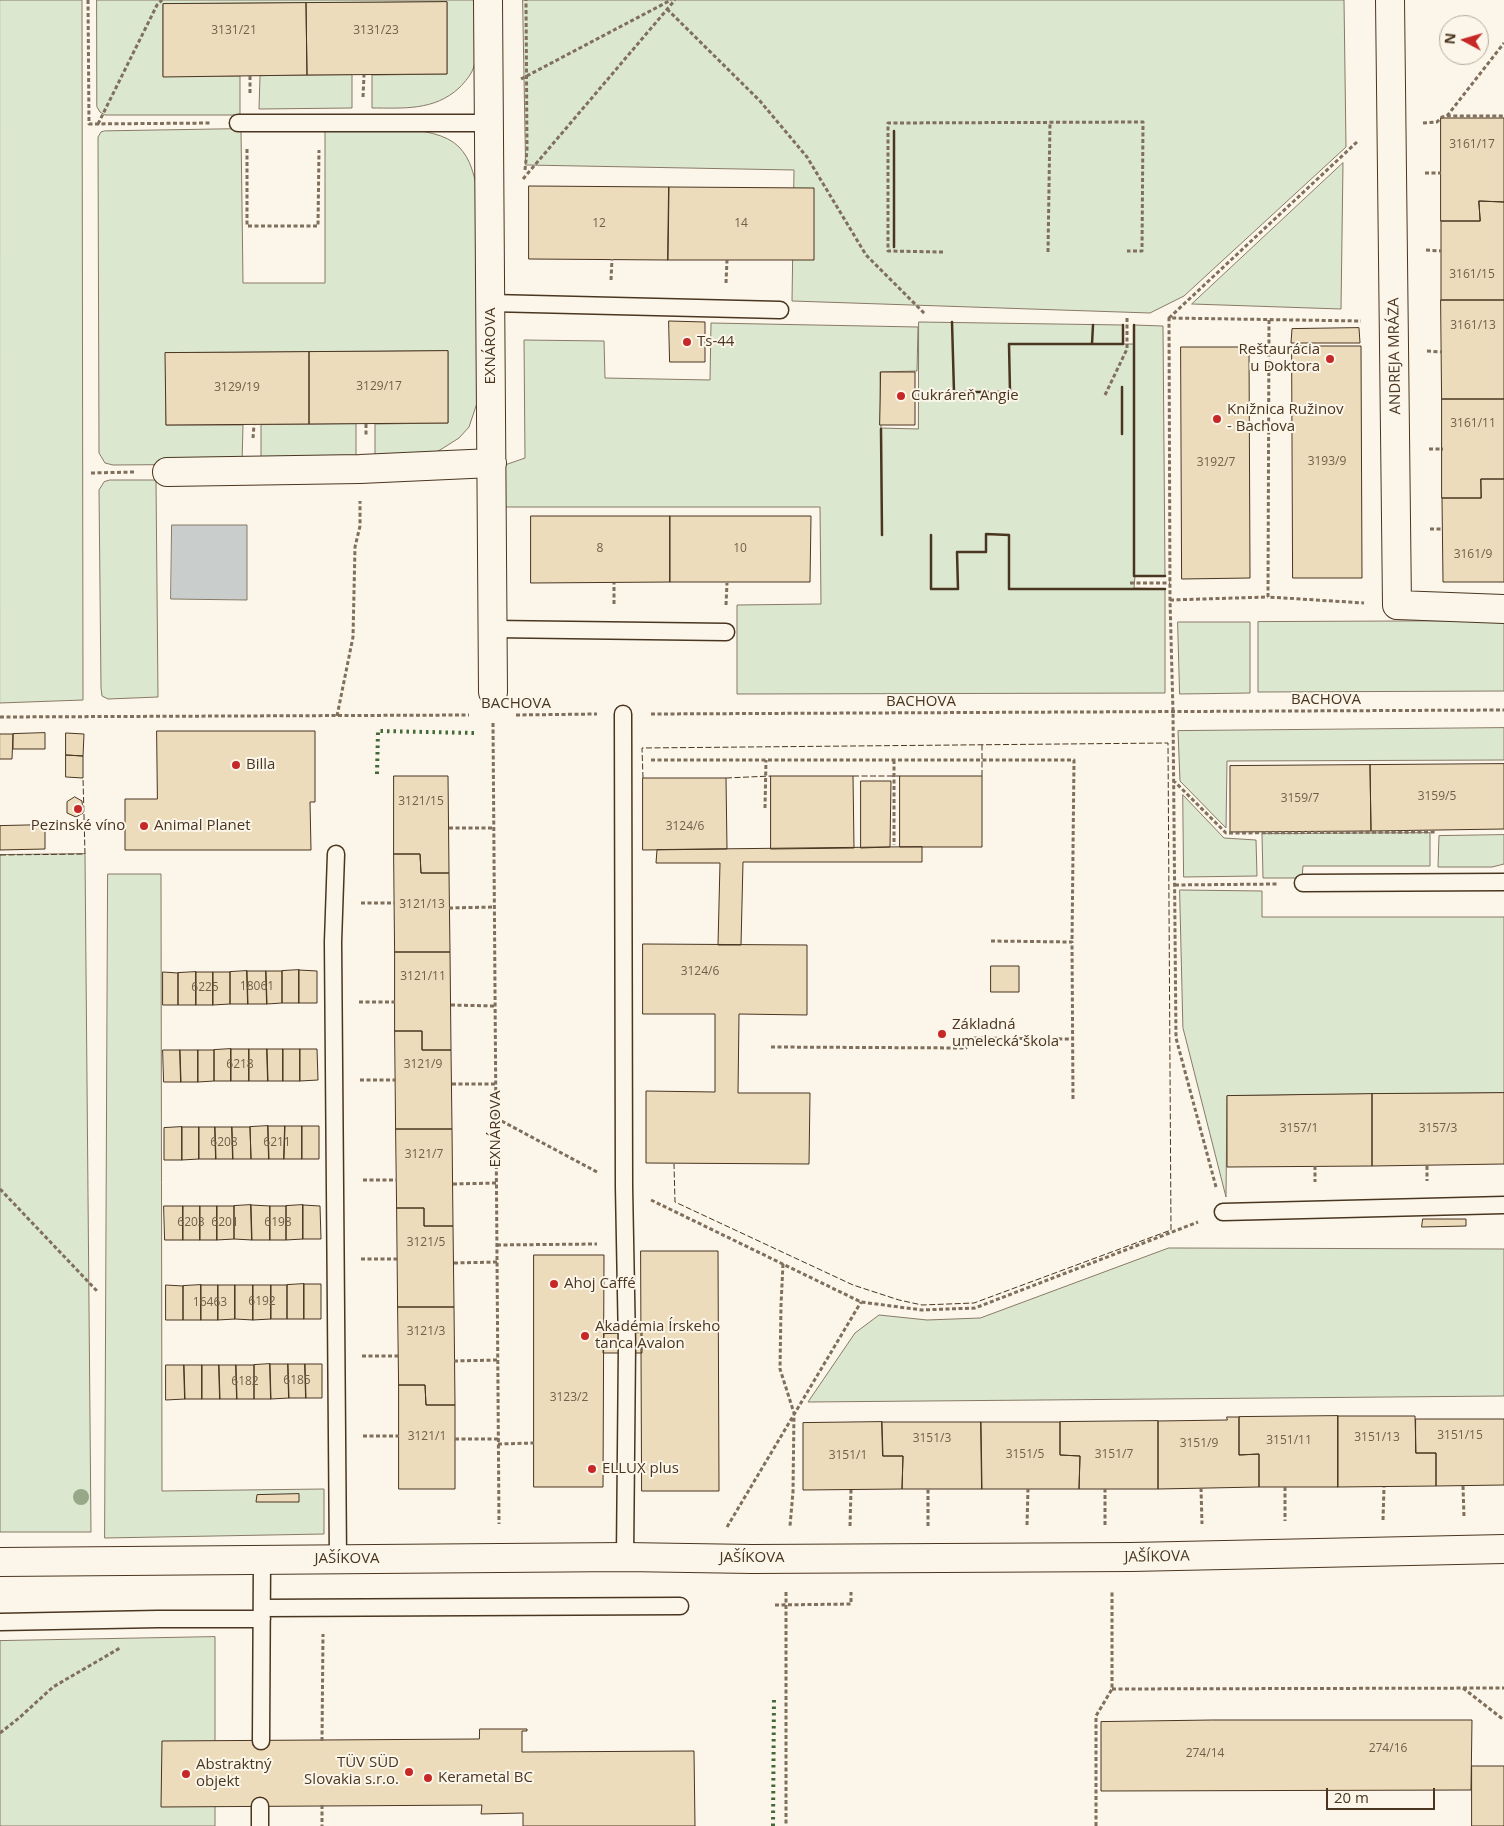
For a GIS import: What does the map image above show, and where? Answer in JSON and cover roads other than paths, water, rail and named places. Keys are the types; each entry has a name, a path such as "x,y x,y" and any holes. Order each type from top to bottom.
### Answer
{"street":[{"name":"EXNÁROVA","path":"488,0 493,703"},
{"name":"ANDREJA MRÁZA","path":"1390,0 1398,605 1504,609"},
{"path":"167,472 360,469 492,463"},
{"name":"JAŠÍKOVA","path":"0,1562 625,1557 798,1559 1141,1557 1504,1550"}],"lane":[{"path":"242,123 319,123 488,111"},
{"path":"491,303 780,310"},
{"path":"493,629 726,632"},
{"path":"623,714 624,1187 627,1345 625,1557"},
{"path":"336,854 334,952 338,1560"},
{"path":"1304,884 1504,882"},
{"path":"1223,1212 1504,1205"},
{"path":"261,1741 262,1560"},
{"path":"0,1622 158,1619 323,1608 680,1606"},
{"path":"260,1806 260,1826"}],"place":[{"name":"Ts-44","path":"687,342"},
{"name":"Reštaurácia u Doktora","path":"1330,359"},
{"name":"Cukráreň Angie","path":"901,396"},
{"name":"Knižnica Ružinov - Bachova","path":"1217,419"},
{"name":"Billa","path":"236,765"},
{"name":"Pezinské víno","path":"78,809"},
{"name":"Animal Planet","path":"144,826"},
{"name":"Základná umelecká škola","path":"942,1034"},
{"name":"Ahoj Caffé","path":"554,1284"},
{"name":"Akadémia Írskeho tanca Avalon","path":"585,1336"},
{"name":"ELLUX plus","path":"592,1469"},
{"name":"TÜV SÜD Slovakia s.r.o.","path":"409,1772"},
{"name":"Abstraktný objekt","path":"186,1774"},
{"name":"Kerametal BC","path":"428,1778"}]}
